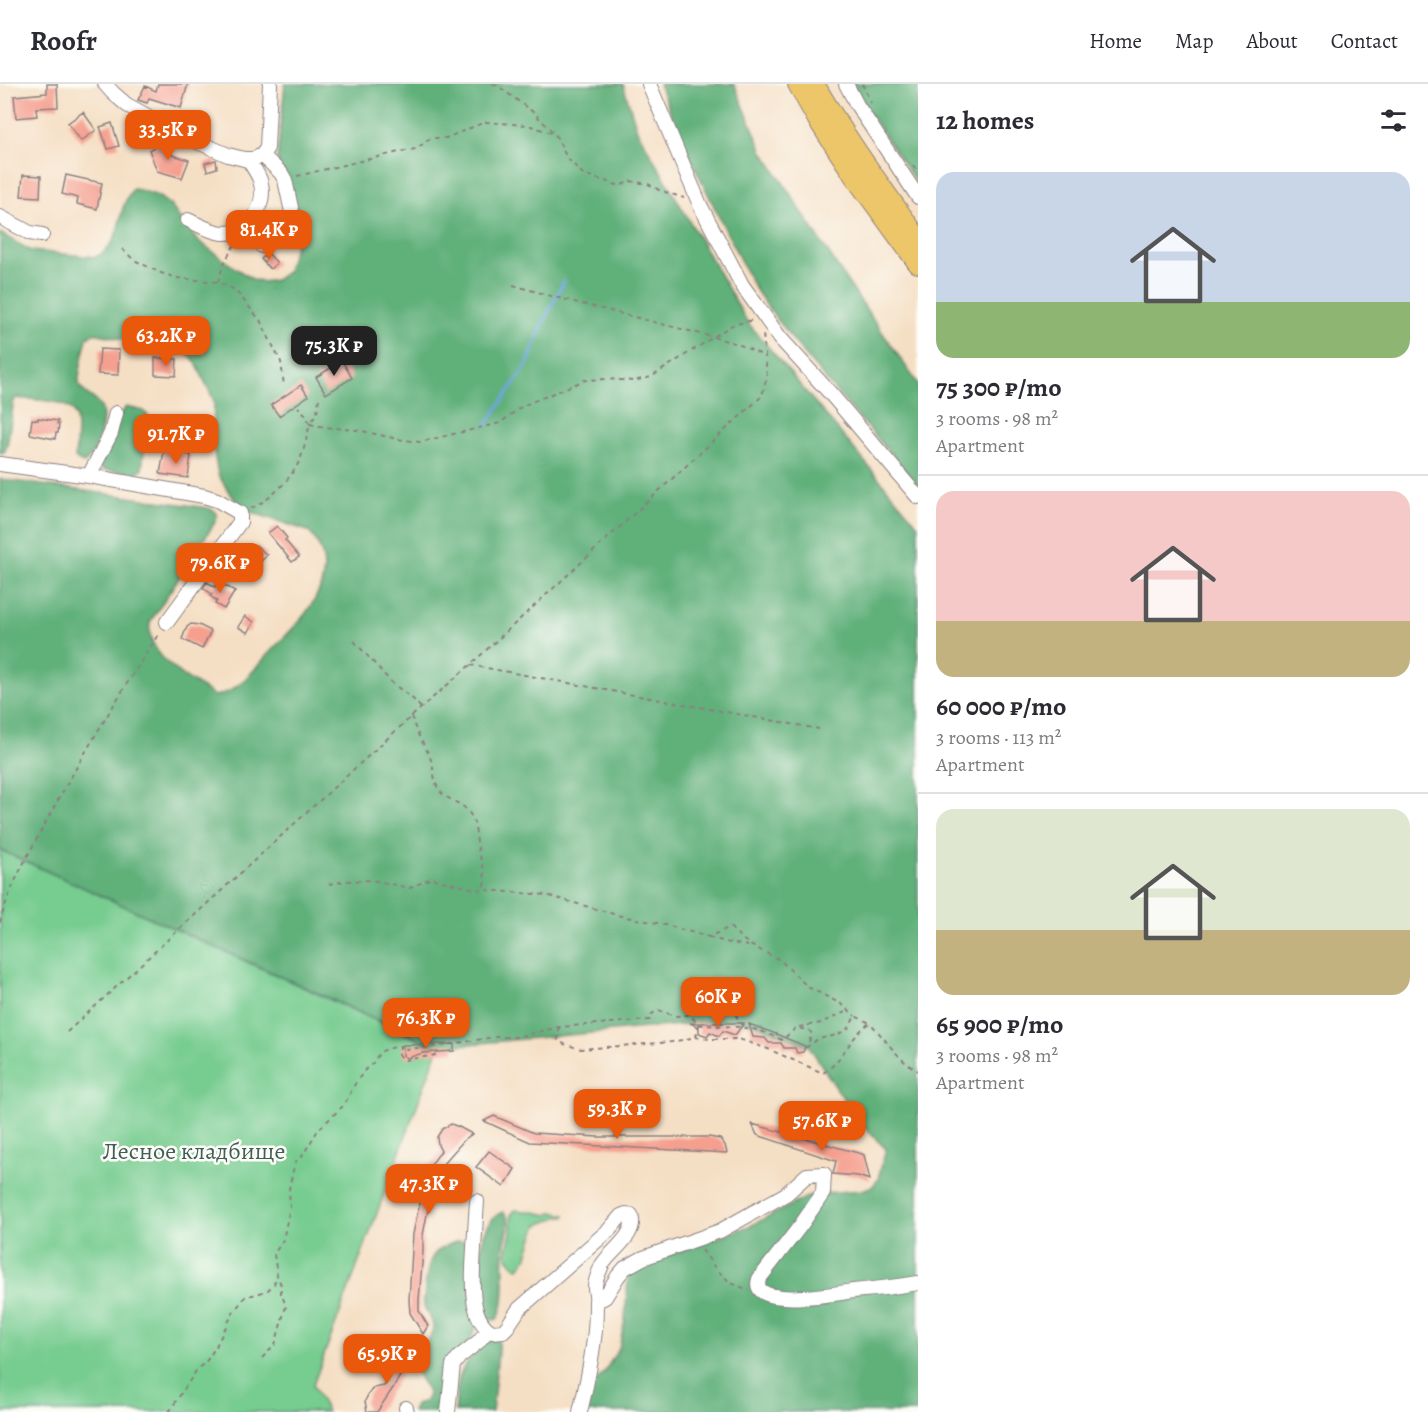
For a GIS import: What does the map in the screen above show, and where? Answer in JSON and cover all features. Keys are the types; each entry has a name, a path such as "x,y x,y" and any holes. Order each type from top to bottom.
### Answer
{"highway":[{"path":"798,84 856,178 918,262"},
{"path":"814,84 829,110 918,239"}],"street":[{"path":"105,84 127,105 184,136 228,155 244,159 254,159 262,155 267,148 270,84"},
{"path":"649,84 699,202 742,285 761,315 918,497"},
{"path":"846,84 857,105 918,197"},
{"path":"262,155 281,173 292,212"},
{"path":"188,220 209,230 222,233 234,232 251,222 262,197 260,181 248,159"},
{"path":"261,190 279,187 285,182"},
{"path":"0,217 30,233 42,235"},
{"path":"251,222 262,246"},
{"path":"89,476 111,433 116,413"},
{"path":"0,464 89,476 204,496 217,500 240,513 240,522 167,622"},
{"path":"597,1297 601,1299 605,1297 625,1268 643,1257 720,1231 786,1194 807,1175 824,1174 823,1193 760,1285 774,1296 792,1298 918,1283"},
{"path":"477,1201 472,1288 479,1317 492,1332 507,1327 519,1309 609,1230 621,1216 631,1215 633,1220 627,1236 601,1267 594,1289 597,1297 594,1338 580,1412"},
{"path":"448,1412 453,1365 488,1330"}],"path":[{"path":"493,84 533,112 555,134 567,158 583,174 620,186 630,181 648,183 658,189 699,202"},
{"path":"503,84 505,91"},
{"path":"285,182 298,175 416,149 431,138 446,138 485,122 528,125 555,134"},
{"path":"218,282 224,263 251,222"},
{"path":"122,249 134,260 161,273 177,278 218,282 235,290 260,320 281,362 284,386"},
{"path":"513,285 738,344 764,356"},
{"path":"67,1032 762,396 767,376 761,315 732,325 651,377 633,381 585,380 522,406 500,423 420,442 358,430 310,424 298,407"},
{"path":"240,513 260,505 285,482 300,459 310,424 317,413 319,399"},
{"path":"0,923 5,902 17,876 56,805 122,692 167,622"},
{"path":"354,641 392,683 421,708"},
{"path":"470,665 819,729"},
{"path":"412,716 416,733 423,742 431,762 438,788 443,795 465,808 476,826 478,851 484,872 483,889"},
{"path":"329,884 372,880 410,888 431,878 474,889 546,895 725,942 752,946"},
{"path":"709,937 730,927 752,946 780,960 808,987 841,1004 855,1016 870,1023 900,1057 918,1071"},
{"path":"689,1015 692,995 699,984 702,984 731,1007 743,1027"},
{"path":"262,1358 275,1345 286,1306 281,1293 274,1254 284,1240 290,1208 289,1189 296,1162 301,1158 318,1130 344,1105 355,1084 380,1052 400,1046 407,1049 494,1037 516,1037 559,1027 650,1020 652,1014 658,1010 676,1016 689,1015 702,1025 759,1030 782,1040 796,1028 821,1023 850,1011"},
{"path":"796,1028 809,1030 812,1034 807,1047 818,1039 837,1035 849,1028 855,1016"},
{"path":"559,1027 558,1040 580,1049 672,1042 696,1037 739,1039 823,1073 830,1069 859,1030 870,1023"},
{"path":"696,1037 699,1024"},
{"path":"400,1046 399,1055 405,1060 436,1055"},
{"path":"695,1240 716,1269 731,1283 752,1292 760,1285"},
{"path":"169,1412 198,1368 205,1363 215,1348 233,1312 244,1297 267,1291 274,1284 277,1275"}],"green space":[{"path":"285,84 623,84 637,130 748,323 918,525 918,1412 584,1412 587,1392 605,1371 619,1348 631,1270 752,1225 813,1194 862,1190 873,1186 878,1179 886,1149 864,1127 809,1046 756,1024 735,1020 437,1047 0,850 0,479 208,508 215,511 217,517 214,524 150,622 150,635 162,657 171,666 215,696 232,690 246,678 300,621 319,590 324,569 320,549 308,531 242,509 225,486 218,474 215,458 214,401 195,361 186,353 94,333 87,337 79,379 80,387 101,407 103,420 93,453 84,463 75,458 77,425 72,410 50,401 17,398 14,400 7,446 4,452 0,453 0,233 31,251 96,257 112,243 127,198 133,189 140,190 158,196 171,206 196,239 235,268 254,280 264,282 275,280 287,272 300,229 293,196 277,159"},
{"path":"659,84 734,84 763,152 846,280 918,384 918,486 815,367 758,293 700,178"},
{"path":"852,84 918,84 918,185 860,100"},
{"path":"126,407 144,411 148,416 142,469 136,473 102,470 100,468 112,436"},
{"name":"Лесное кладбище","path":"0,849 438,1049 313,1385 327,1412 0,1412"},
{"path":"515,1210 566,1215 538,1225 526,1259 519,1268 513,1265 506,1254 511,1233 511,1215"},
{"path":"503,1212 508,1223 504,1248 504,1293 501,1310 495,1320 490,1319 484,1310 480,1296 479,1262 486,1230 493,1218"},
{"path":"460,1241 468,1245 476,1328 470,1341 447,1366 441,1412 412,1412 415,1405 425,1401 428,1394 418,1376 416,1363 433,1327 424,1304 428,1269 437,1251"},
{"path":"496,1339 499,1343 492,1412 455,1412 457,1387 464,1367 482,1346"}],"building":[{"path":"47,84 57,84 58,107 36,108 37,116 16,118 14,96 47,93"},
{"path":"158,84 188,84 181,108 149,98 147,103 138,100 145,86 156,91"},
{"path":"83,112 96,130 81,141 68,123"},
{"path":"112,123 119,146 108,149 100,127"},
{"path":"166,142 172,155 189,160 182,178 157,171 149,150"},
{"path":"216,160 217,168 207,171 205,163"},
{"path":"23,175 41,176 40,197 21,196"},
{"path":"66,175 102,183 97,209 77,204 78,198 62,194"},
{"path":"268,253 277,263 270,269 261,259"},
{"path":"100,349 119,350 118,375 98,374"},
{"path":"155,358 177,359 176,376 155,375"},
{"path":"341,359 352,378 326,394 316,377"},
{"path":"301,385 308,396 279,416 271,405"},
{"path":"38,418 58,421 58,433 55,439 30,434 32,419 38,420"},
{"path":"164,451 191,455 188,478 160,474"},
{"path":"277,526 299,557 292,562 268,533"},
{"path":"257,546 267,555 247,576 231,560 242,548 248,555"},
{"path":"207,582 215,587 218,582 235,591 224,609 215,604 217,601 210,596 212,594 203,588"},
{"path":"245,616 254,622 248,633 238,627"},
{"path":"191,624 211,631 202,649 182,639 187,627"},
{"path":"690,1023 744,1023 735,1035 723,1031 719,1036 710,1032 707,1036 699,1033 699,1027"},
{"path":"749,1024 807,1047 803,1052 797,1053 795,1048 784,1048 781,1043 769,1043 765,1038 753,1037"},
{"path":"454,1044 454,1051 423,1053 407,1058 403,1055 403,1045"},
{"path":"494,1116 534,1133 598,1137 709,1137 720,1139 727,1153 530,1142 484,1121"},
{"path":"451,1124 472,1134 435,1173 423,1235 419,1311 428,1326 423,1334 410,1313 413,1234 427,1170 441,1151 437,1137 442,1129"},
{"path":"752,1124 862,1154 870,1180 858,1176 833,1174 836,1161 757,1135"},
{"path":"489,1151 515,1169 504,1187 476,1167"},
{"path":"406,1348 413,1352 395,1385 377,1412 367,1412 365,1401 368,1395 373,1388 384,1386"}],"waterway":[{"path":"486,425 527,365 543,324 564,281"}]}
